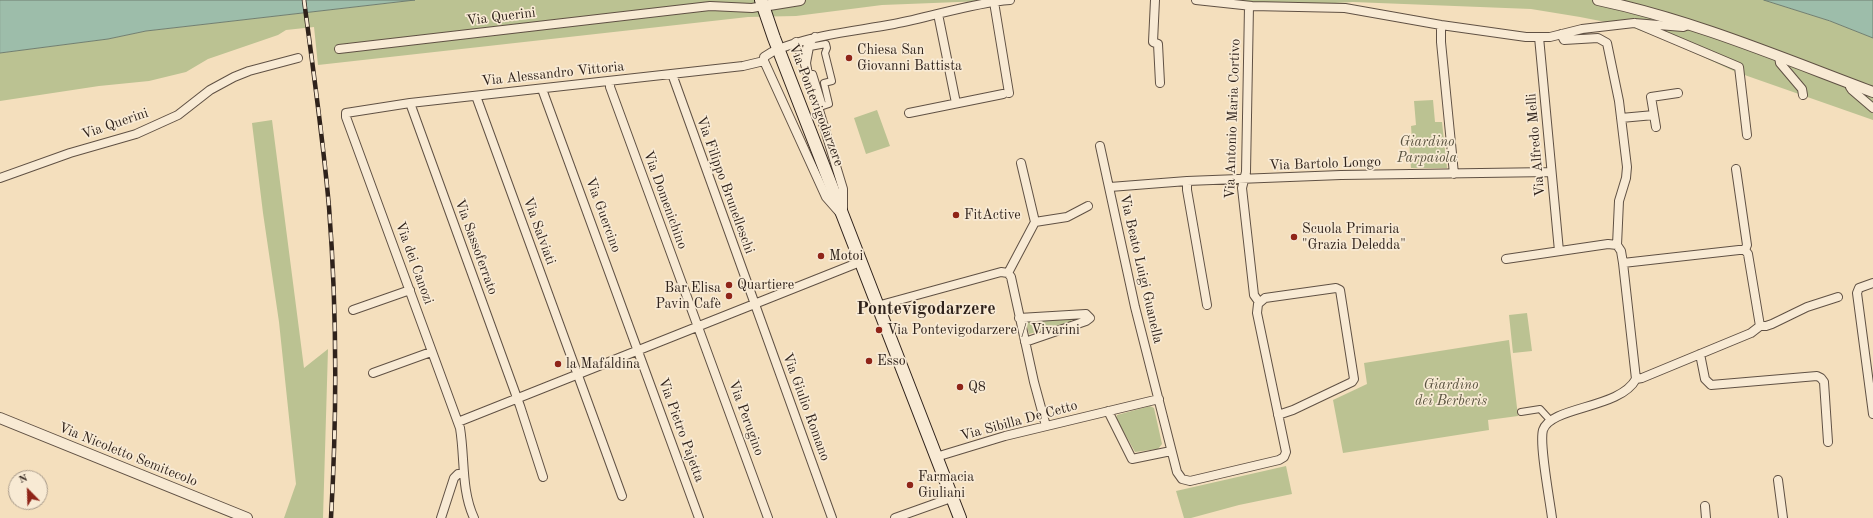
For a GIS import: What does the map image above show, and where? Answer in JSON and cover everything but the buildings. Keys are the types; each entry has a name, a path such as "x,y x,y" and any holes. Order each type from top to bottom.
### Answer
{"main road":[{"name":"Via Pontevigodarzere","path":"762,3 842,216 960,518"}],"street":[{"path":"762,3 800,0"},
{"path":"784,47 816,36 894,24 994,2 1010,0"},
{"path":"1155,0 1153,42 1158,44 1160,83"},
{"path":"1196,0 1249,6 1345,8 1441,25 1539,37 1587,28 1634,22 1683,27 1689,24"},
{"path":"1598,0 1661,15 1689,24 1873,92"},
{"path":"909,113 1006,94 994,2"},
{"name":"Via Querini","path":"339,50 710,6 752,8 762,3"},
{"name":"Via Antonio Maria Cortivo","path":"1171,451 1179,476 1182,479 1190,481 1279,460 1284,457 1286,452 1257,313 1259,302 1254,295 1248,254 1242,188 1246,172 1247,150 1249,6"},
{"path":"938,14 956,104"},
{"path":"1634,22 1739,67 1748,135"},
{"path":"1441,25 1441,42 1454,174"},
{"path":"1552,518 1542,438 1543,430 1551,421 1622,394 1636,379 1623,263 1621,251 1617,245 1619,201 1626,178 1621,118 1607,43 1598,38 1564,40 1561,34"},
{"name":"Via Pontevigodarzere","path":"804,61 808,44 816,36"},
{"name":"Via Alfredo Melli","path":"1539,37 1559,251"},
{"name":"Via Pontevigodarzere","path":"796,42 804,61 843,189 842,216"},
{"path":"826,44 828,48 825,53 832,81 824,83 829,104 823,106 813,74 809,75 807,63 810,47 826,44"},
{"path":"764,61 764,57 772,52"},
{"path":"1779,56 1780,63 1802,89 1802,95"},
{"name":"Via Querini","path":"0,178 78,150 136,134 178,115 210,90 234,77 249,71 298,58"},
{"name":"Via Pontevigodarzere","path":"764,61 826,197 842,216"},
{"name":"Via Alessandro Vittoria","path":"346,113 476,96 743,66 764,61"},
{"name":"Via Filippo Brunelleschi","path":"672,74 756,304"},
{"name":"Via Domenichino","path":"610,81 610,87 699,327"},
{"path":"1851,84 1850,87 1852,90 1873,108"},
{"name":"Via Guercino","path":"542,89 639,351"},
{"path":"1656,127 1650,97 1678,93"},
{"name":"Via Salviati","path":"476,96 622,496"},
{"name":"Via Sassoferrato","path":"410,104 518,399 542,477"},
{"name":"Via dei Canozi","path":"346,113 346,117 410,290 431,352 458,422 464,450 466,493 474,518"},
{"path":"1621,118 1654,115"},
{"name":"Via Beato Luigi Guanella","path":"1100,146 1136,307 1159,398"},
{"path":"1008,273 1035,222 1021,163"},
{"path":"1736,170 1747,244 1745,250"},
{"name":"Via Bartolo Longo","path":"1110,187 1187,180 1244,180 1341,175 1551,172"},
{"path":"1187,180 1187,190 1207,305"},
{"path":"1035,222 1067,216 1088,206"},
{"path":"1506,259 1608,244 1617,245"},
{"path":"1623,263 1745,250"},
{"path":"1745,250 1748,254 1760,326"},
{"path":"458,422 860,262"},
{"path":"877,306 991,274 1001,272 1008,273"},
{"path":"1008,273 1046,426"},
{"path":"1873,283 1859,288 1857,293 1873,414"},
{"path":"1259,302 1265,298 1336,288 1340,290 1354,378 1352,382 1293,410 1278,415"},
{"path":"353,310 410,290"},
{"path":"1636,379 1642,378 1751,333 1760,326 1772,324 1807,307 1838,297"},
{"name":"Via Giulio Romano","path":"756,304 832,518"},
{"path":"1019,318 1086,314 1090,318 1086,322 1025,342"},
{"name":"Via Perugino","path":"699,327 768,518"},
{"name":"Via Pietro Pajetta","path":"639,351 699,518"},
{"path":"373,373 431,352"},
{"path":"1700,354 1705,379 1711,384 1817,376 1821,378 1824,382 1828,442"},
{"path":"1108,411 1132,459 1171,451 1159,398"},
{"name":"Via Sibilla De Cetto","path":"936,457 1005,436 1159,398"},
{"path":"1521,412 1540,409 1551,421"},
{"name":"Via Nicoletto Semitecolo","path":"0,418 246,518"},
{"path":"441,518 456,475 464,474"},
{"path":"1778,480 1783,518"},
{"path":"894,518 951,498"},
{"path":"1705,506 1706,518"}],"green space":[{"path":"415,0 1010,0 882,5 796,16 748,17 318,65 314,27 286,30 278,35 208,59 186,72 149,81 99,86 0,101 0,53 108,39 146,31"},
{"path":"1206,0 1764,0 1830,21 1873,38 1873,120 1736,72 1668,41 1631,27 1580,17 1531,9 1353,2 1299,5"},
{"name":"Giardino Parpaiola","path":"1433,100 1435,122 1442,122 1447,168 1411,168 1409,141 1412,140 1411,126 1416,125 1414,101"},
{"path":"877,110 890,146 866,154 854,118"},
{"path":"272,120 304,368 328,349 323,518 284,518 296,484 279,322 263,213 252,123"},
{"path":"1527,313 1532,351 1513,353 1509,315"},
{"path":"1071,319 1071,322 1029,334 1026,322"},
{"name":"Giardino dei Berberis","path":"1509,340 1518,416 1488,420 1489,430 1343,453 1333,400 1367,384 1364,363"},
{"path":"1150,406 1154,408 1162,444 1158,449 1135,452 1116,418 1117,415"},
{"path":"1286,466 1292,494 1239,505 1191,518 1184,518 1176,491"}],"shaded area":[{"path":"0,0 415,0 146,31 108,39 0,53"},
{"path":"1764,0 1873,0 1873,38 1830,21"}],"railway":[{"path":"304,0 324,155 332,246 335,324 335,401 331,518"}],"place":[{"name":"Chiesa San Giovanni Battista","path":"849,58"},
{"name":"FitActive","path":"956,215"},
{"name":"Scuola Primaria \"Grazia Deledda\"","path":"1294,237"},
{"name":"Motoi","path":"821,256"},
{"name":"Quartiere","path":"729,285"},
{"name":"Bar Elisa Pavin Cafè","path":"729,296"},
{"name":"Via Pontevigodarzere / Vivarini","path":"879,330"},
{"name":"Esso","path":"869,361"},
{"name":"la Mafaldina","path":"558,364"},
{"name":"Q8","path":"960,387"},
{"name":"Farmacia Giuliani","path":"910,485"}],"district":[{"name":"Pontevigodarzere","path":"926,309"}]}
